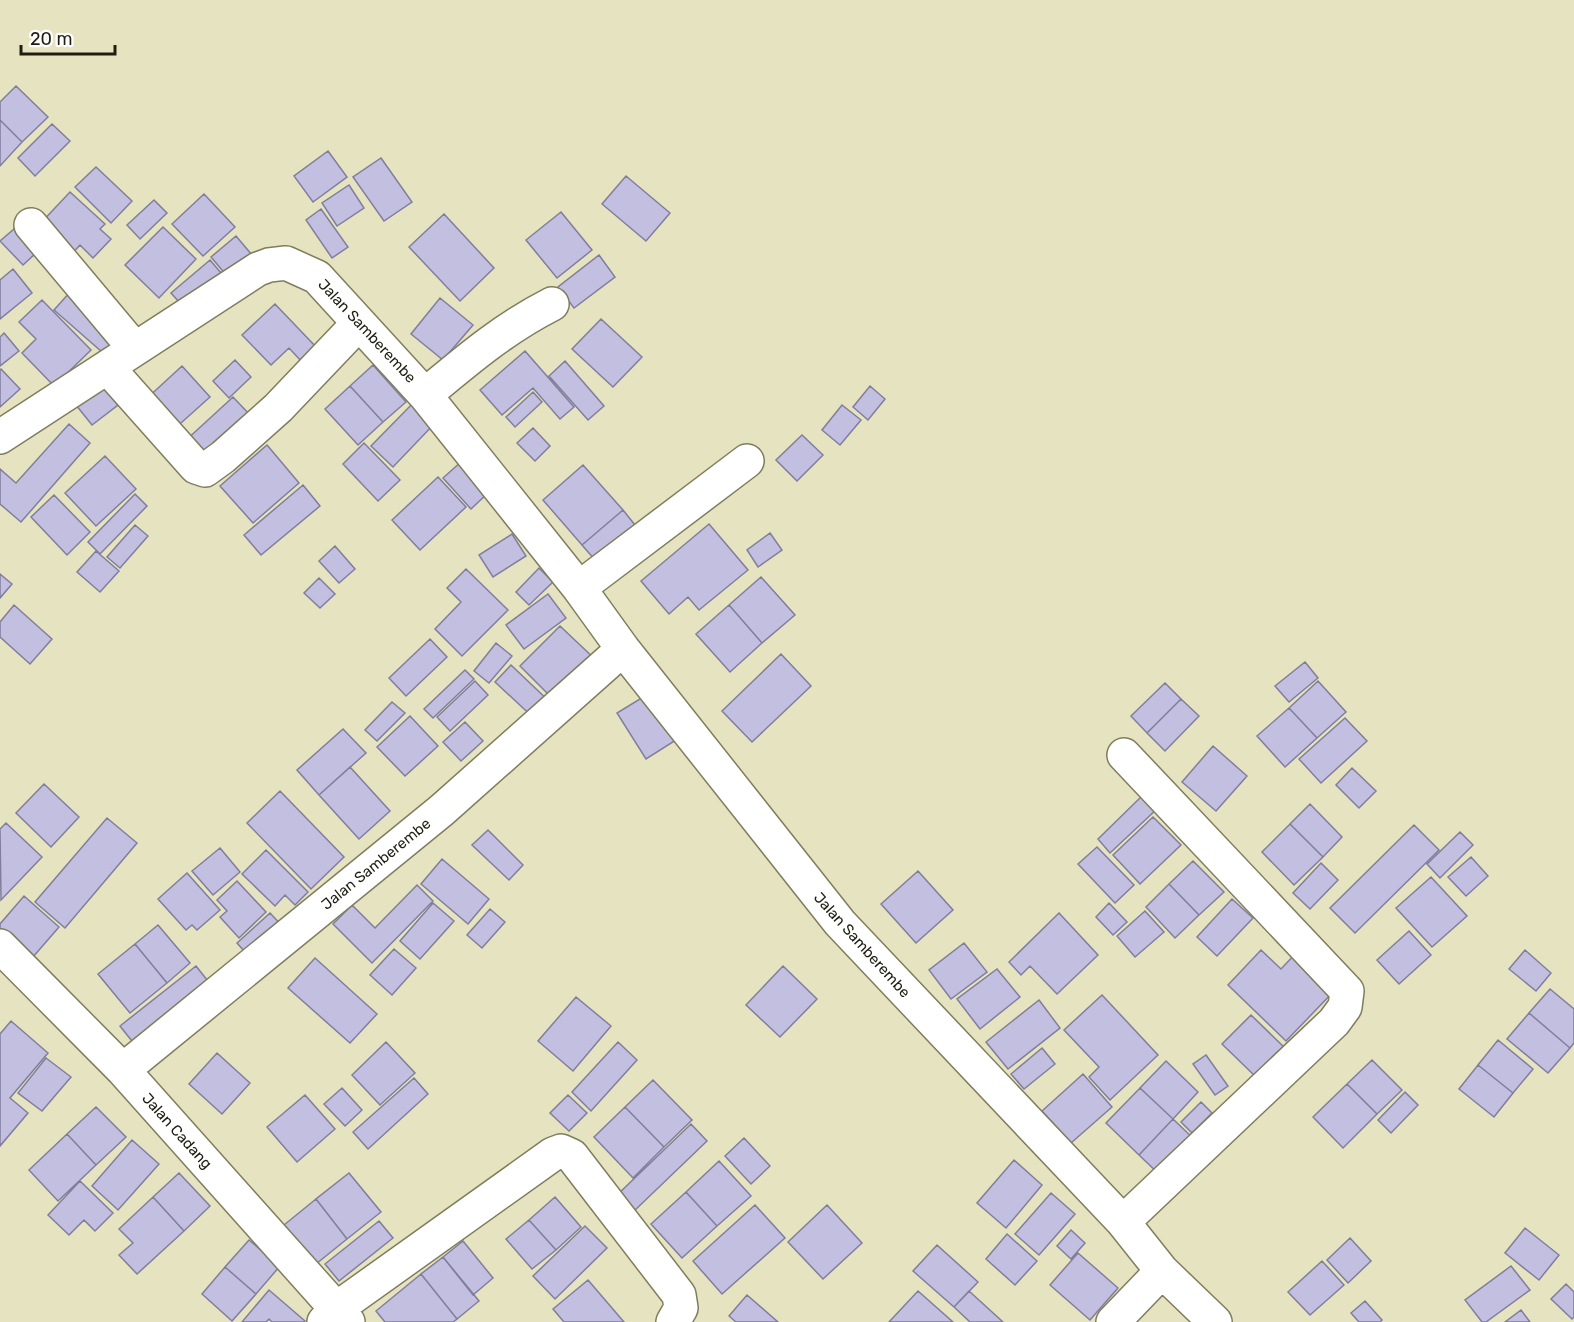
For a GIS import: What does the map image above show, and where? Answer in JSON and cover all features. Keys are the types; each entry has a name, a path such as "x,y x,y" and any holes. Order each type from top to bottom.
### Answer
{"street":[{"path":"31,225 135,349"},
{"name":"Jalan Samberembe","path":"0,437 258,269 286,263 317,277 425,395 579,588 623,649 840,923 1123,1222 1162,1271 1215,1322"},
{"path":"425,395 481,348 519,321 552,304"},
{"path":"108,368 196,466 204,470 223,457 278,408 359,323"},
{"path":"579,588 747,461"},
{"name":"Jalan Samberembe","path":"123,1070 442,810 623,649"},
{"path":"1123,1222 1334,1022 1345,1007 1347,991 1124,755"},
{"name":"Jalan Cadang","path":"5,961 123,1070 336,1318"},
{"path":"336,1318 553,1154 561,1151 572,1156 679,1295 681,1308 674,1322"},
{"path":"1113,1322 1162,1271"}],"building":[{"path":"16,86 48,117 22,142 0,120 0,102"},
{"path":"0,120 22,142 0,166"},
{"path":"52,124 70,141 35,176 18,158"},
{"path":"328,151 347,177 313,202 294,176"},
{"path":"381,158 412,202 384,221 353,177"},
{"path":"96,167 132,201 111,223 75,187"},
{"path":"626,176 670,213 646,241 602,204"},
{"path":"349,185 364,208 337,226 322,203"},
{"path":"70,192 105,224 100,229 111,239 93,258 80,245 70,256 38,226"},
{"path":"204,194 235,227 203,256 172,224"},
{"path":"154,200 167,213 140,239 127,225"},
{"path":"321,209 348,247 332,258 306,220"},
{"path":"561,212 592,250 557,278 526,240"},
{"path":"444,214 494,268 460,301 409,247"},
{"path":"163,227 196,259 159,298 125,265"},
{"path":"14,229 36,253 23,265 0,241"},
{"path":"236,236 252,255 227,276 211,257"},
{"path":"599,255 615,277 574,308 558,287"},
{"path":"210,260 227,280 189,313 171,293"},
{"path":"13,269 32,293 0,319 0,280"},
{"path":"71,291 127,341 110,359 54,310"},
{"path":"440,298 473,325 443,360 411,334"},
{"path":"42,300 91,350 54,386 22,353 36,339 19,322"},
{"path":"275,304 317,348 302,362 289,348 271,365 242,335"},
{"path":"601,319 642,357 613,387 572,349"},
{"path":"4,333 19,351 0,366 0,337"},
{"path":"525,351 574,407 560,419 533,388 502,415 480,390"},
{"path":"235,360 251,377 229,398 213,381"},
{"path":"565,361 604,406 588,420 549,376"},
{"path":"373,365 406,402 383,422 350,386"},
{"path":"182,366 210,397 172,431 144,401"},
{"path":"0,370 20,389 0,407"},
{"path":"102,384 118,405 92,425 76,405"},
{"path":"350,386 383,422 358,445 325,409"},
{"path":"870,386 885,399 868,420 853,407"},
{"path":"533,392 542,402 515,427 506,417"},
{"path":"233,397 249,414 200,460 184,442"},
{"path":"415,401 436,422 393,467 371,446"},
{"path":"842,405 861,420 840,445 822,430"},
{"path":"69,424 90,443 21,522 0,504 0,469 16,483"},
{"path":"533,428 550,446 535,461 517,443"},
{"path":"802,435 823,455 797,481 776,460"},
{"path":"364,443 400,480 378,501 343,464"},
{"path":"267,445 299,483 253,523 220,486"},
{"path":"105,456 136,489 96,526 65,493"},
{"path":"462,461 490,491 471,509 443,478"},
{"path":"583,465 623,510 582,545 543,500"},
{"path":"438,477 466,507 420,550 392,520"},
{"path":"303,485 320,506 261,555 244,535"},
{"path":"135,494 147,506 100,554 88,542"},
{"path":"54,495 90,532 67,555 31,517"},
{"path":"623,510 635,525 595,560 582,545"},
{"path":"709,524 748,570 699,610 688,597 669,614 641,581"},
{"path":"135,525 148,536 120,568 107,557"},
{"path":"770,533 782,550 758,567 747,550"},
{"path":"512,534 526,556 493,577 479,555"},
{"path":"335,546 355,569 339,583 319,561"},
{"path":"96,551 119,571 100,592 77,572"},
{"path":"539,568 553,582 529,605 516,592"},
{"path":"466,569 508,610 462,656 435,629 461,602 447,588"},
{"path":"0,574 12,584 0,598"},
{"path":"761,577 795,615 762,643 729,605"},
{"path":"319,578 335,594 320,608 304,593"},
{"path":"548,594 566,618 524,649 506,625"},
{"path":"14,605 52,639 30,664 0,637 0,622"},
{"path":"729,605 762,643 730,672 696,634"},
{"path":"560,626 598,662 557,703 520,666"},
{"path":"430,639 447,657 406,696 389,678"},
{"path":"496,643 512,656 489,683 474,671"},
{"path":"781,654 811,686 752,742 722,711"},
{"path":"1305,662 1318,678 1289,702 1275,686"},
{"path":"511,665 553,705 538,722 495,682"},
{"path":"465,670 474,679 433,718 424,709"},
{"path":"475,681 488,695 450,731 437,717"},
{"path":"1318,681 1346,712 1317,738 1289,708"},
{"path":"1165,683 1181,699 1147,733 1131,716"},
{"path":"648,694 676,740 646,759 617,713"},
{"path":"1181,699 1199,716 1165,751 1147,733"},
{"path":"392,702 405,713 377,741 365,730"},
{"path":"1289,708 1317,738 1285,767 1257,736"},
{"path":"410,716 438,746 405,776 377,747"},
{"path":"1345,718 1367,741 1321,783 1299,759"},
{"path":"465,722 483,741 461,761 443,742"},
{"path":"343,729 366,753 319,795 297,770"},
{"path":"1213,746 1247,776 1216,811 1182,782"},
{"path":"350,767 390,811 359,839 319,795"},
{"path":"1352,768 1376,791 1359,808 1336,785"},
{"path":"44,784 79,817 51,847 16,813"},
{"path":"280,791 344,857 311,889 247,823"},
{"path":"1144,794 1158,808 1110,853 1098,839"},
{"path":"1310,804 1342,837 1323,857 1290,824"},
{"path":"1153,817 1181,845 1140,884 1113,855"},
{"path":"107,818 137,843 65,928 35,902"},
{"path":"6,823 42,857 1,900 0,829"},
{"path":"1290,824 1323,857 1294,885 1262,852"},
{"path":"1414,825 1439,850 1355,933 1330,908"},
{"path":"488,830 523,865 509,880 472,845"},
{"path":"1460,832 1473,845 1440,878 1427,864"},
{"path":"1097,847 1134,885 1115,903 1078,864"},
{"path":"220,848 240,872 213,895 192,871"},
{"path":"266,850 308,892 295,905 285,895 275,906 242,874"},
{"path":"1471,857 1488,876 1466,896 1448,877"},
{"path":"442,859 489,899 468,924 421,884"},
{"path":"1193,861 1224,892 1199,915 1169,884"},
{"path":"1321,863 1338,880 1310,909 1293,893"},
{"path":"918,871 953,910 916,943 881,904"},
{"path":"187,873 220,910 197,930 192,925 186,930 158,899"},
{"path":"1431,877 1467,916 1432,947 1396,908"},
{"path":"237,881 266,912 239,938 220,917 227,911 217,900"},
{"path":"1169,884 1199,915 1175,938 1146,907"},
{"path":"417,885 433,901 372,963 333,924 352,905 375,928"},
{"path":"24,896 59,927 33,957 0,928 0,924"},
{"path":"1232,899 1253,918 1217,956 1197,937"},
{"path":"433,903 454,921 420,959 400,941"},
{"path":"1109,903 1127,922 1113,935 1096,917"},
{"path":"490,909 505,922 482,948 467,935"},
{"path":"1145,911 1164,932 1135,957 1117,936"},
{"path":"270,913 285,929 252,960 237,943"},
{"path":"1059,913 1098,955 1057,994 1030,966 1021,975 1009,962"},
{"path":"158,925 190,963 167,983 135,944"},
{"path":"1409,931 1431,955 1399,984 1377,960"},
{"path":"964,943 987,972 951,999 929,970"},
{"path":"135,944 167,983 130,1013 98,974"},
{"path":"394,949 416,968 392,995 370,975"},
{"path":"1261,950 1281,969 1296,953 1335,990 1286,1041 1228,985"},
{"path":"1525,950 1551,973 1536,991 1509,969"},
{"path":"315,958 377,1014 350,1043 288,988"},
{"path":"196,966 215,990 139,1050 120,1026"},
{"path":"783,966 817,999 780,1037 746,1005"},
{"path":"997,969 1020,997 980,1029 957,999"},
{"path":"1550,989 1574,1009 1574,1043 1570,1048 1529,1013"},
{"path":"1102,995 1158,1055 1110,1100 1089,1077 1099,1067 1064,1030"},
{"path":"576,997 611,1026 573,1071 538,1041"},
{"path":"1039,1000 1060,1028 1008,1069 986,1042"},
{"path":"1529,1013 1570,1048 1548,1073 1507,1039"},
{"path":"1251,1015 1286,1049 1257,1078 1222,1044"},
{"path":"11,1021 48,1053 10,1098 28,1113 0,1146 0,1034"},
{"path":"1498,1040 1533,1069 1513,1093 1478,1065"},
{"path":"386,1042 415,1073 380,1105 352,1075"},
{"path":"618,1042 637,1060 591,1111 572,1092"},
{"path":"1042,1048 1055,1064 1024,1089 1011,1074"},
{"path":"217,1053 250,1083 222,1114 189,1084"},
{"path":"1206,1055 1228,1086 1215,1095 1193,1064"},
{"path":"46,1058 71,1077 42,1111 18,1093"},
{"path":"1372,1060 1402,1090 1377,1114 1347,1084"},
{"path":"1166,1061 1198,1092 1173,1119 1140,1088"},
{"path":"1478,1065 1513,1093 1494,1117 1459,1089"},
{"path":"1083,1074 1112,1107 1071,1143 1042,1111"},
{"path":"414,1078 428,1094 368,1149 353,1132"},
{"path":"653,1080 692,1120 664,1147 625,1107"},
{"path":"1347,1084 1377,1114 1343,1148 1313,1117"},
{"path":"342,1088 362,1110 345,1126 324,1104"},
{"path":"1140,1088 1173,1119 1139,1155 1106,1123"},
{"path":"1405,1092 1418,1105 1391,1133 1378,1120"},
{"path":"305,1095 335,1129 297,1162 267,1127"},
{"path":"568,1095 587,1113 569,1131 550,1113"},
{"path":"1201,1102 1212,1113 1192,1133 1181,1122"},
{"path":"96,1107 126,1137 96,1165 67,1134"},
{"path":"625,1107 664,1147 633,1178 594,1137"},
{"path":"1173,1119 1196,1141 1162,1177 1139,1155"},
{"path":"691,1124 707,1141 632,1213 616,1196"},
{"path":"67,1134 96,1165 58,1201 29,1170"},
{"path":"744,1138 770,1166 751,1184 725,1156"},
{"path":"132,1140 159,1164 118,1210 92,1186"},
{"path":"1014,1160 1042,1185 1006,1228 977,1203"},
{"path":"719,1161 751,1196 717,1226 686,1192"},
{"path":"179,1173 210,1206 184,1231 153,1197"},
{"path":"349,1173 381,1212 347,1239 316,1199"},
{"path":"80,1181 113,1213 95,1231 84,1220 69,1235 48,1215"},
{"path":"686,1192 717,1226 682,1258 651,1224"},
{"path":"1051,1193 1075,1214 1039,1255 1015,1234"},
{"path":"153,1197 184,1231 137,1274 119,1255 133,1243 119,1229"},
{"path":"555,1197 581,1227 556,1250 529,1220"},
{"path":"316,1199 347,1239 316,1264 284,1225"},
{"path":"755,1205 785,1238 722,1294 693,1261"},
{"path":"827,1205 862,1243 823,1279 788,1242"},
{"path":"529,1220 556,1250 532,1269 506,1239"},
{"path":"379,1221 393,1238 339,1281 325,1264"},
{"path":"585,1226 607,1248 555,1299 533,1276"},
{"path":"1525,1228 1559,1255 1539,1280 1505,1253"},
{"path":"1071,1230 1085,1243 1071,1259 1057,1246"},
{"path":"1007,1234 1037,1261 1015,1285 986,1259"},
{"path":"1350,1238 1371,1261 1348,1283 1327,1260"},
{"path":"249,1240 280,1266 256,1294 225,1267"},
{"path":"463,1241 493,1278 473,1295 443,1257"},
{"path":"937,1245 978,1282 954,1307 913,1271"},
{"path":"1078,1253 1118,1288 1090,1320 1050,1285"},
{"path":"443,1257 479,1301 457,1319 421,1274"},
{"path":"1322,1261 1344,1285 1310,1315 1288,1292"},
{"path":"1511,1266 1530,1290 1486,1322 1482,1322 1465,1300"},
{"path":"225,1267 256,1294 232,1321 202,1294"},
{"path":"421,1274 457,1319 453,1322 385,1322 376,1311"},
{"path":"588,1280 624,1322 564,1322 553,1309"},
{"path":"1566,1284 1574,1292 1574,1317 1572,1319 1551,1299"},
{"path":"269,1290 305,1321 272,1322 269,1319 266,1322 242,1322"},
{"path":"918,1291 953,1322 889,1322"},
{"path":"969,1291 1003,1322 970,1322 954,1307"},
{"path":"747,1295 778,1322 736,1322 729,1316"},
{"path":"1365,1301 1382,1320 1380,1322 1359,1322 1351,1313"},
{"path":"1521,1310 1530,1322 1505,1322"}]}
